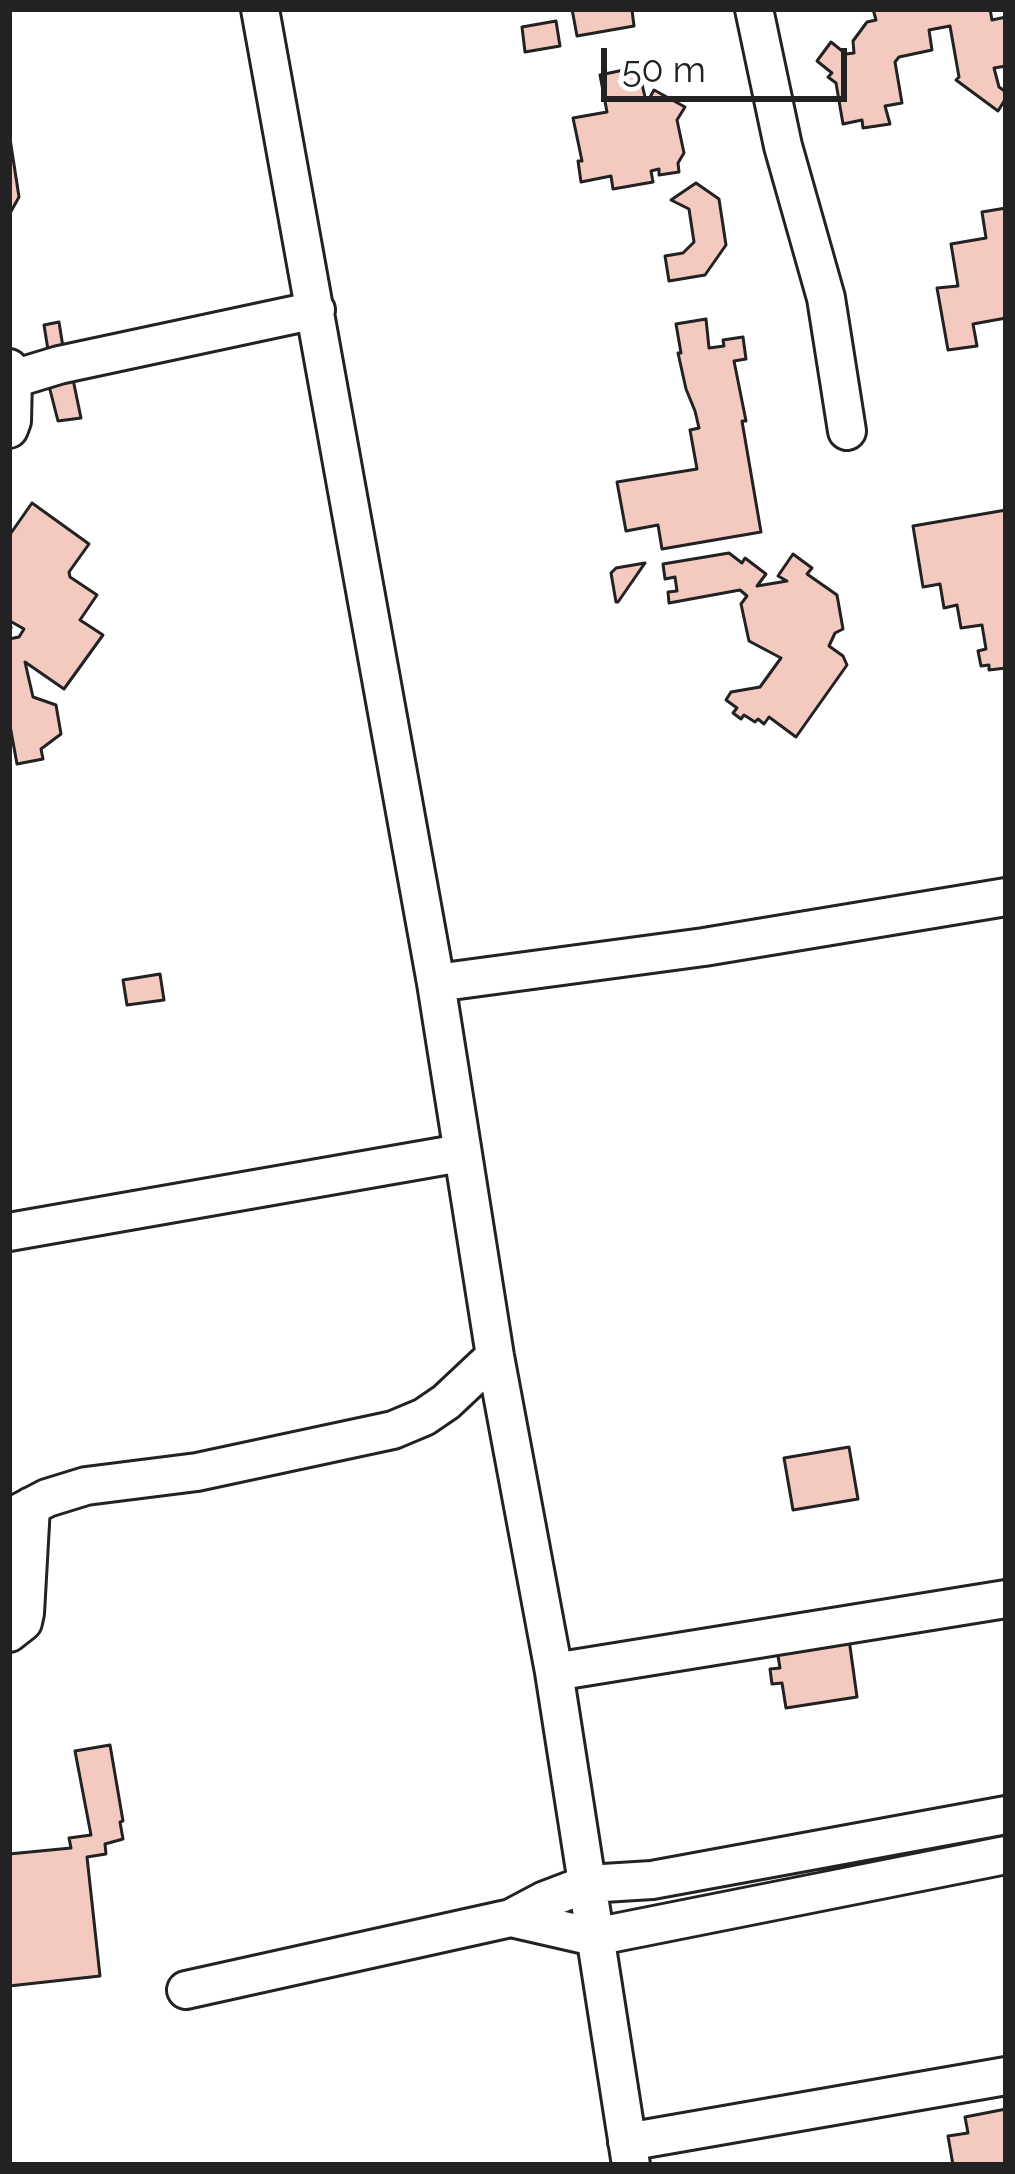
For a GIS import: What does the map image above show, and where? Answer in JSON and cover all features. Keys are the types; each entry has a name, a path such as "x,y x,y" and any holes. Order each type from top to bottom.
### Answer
{"street":[{"path":"260,9 436,983 495,1357 554,1672 629,2153 1006,2076"},
{"path":"754,9 784,146 826,298 848,431"},
{"path":"9,429 11,374 316,310"},
{"path":"436,983 704,947 1006,897"},
{"path":"9,1232 461,1153"},
{"path":"9,1633 18,1628 25,1613 20,1512 86,1486 197,1472 393,1430 446,1402 495,1357"},
{"path":"554,1672 1006,1600"},
{"path":"186,1990 511,1918 587,1884 652,1880 1006,1815"},
{"path":"953,1824 958,1863"},
{"path":"511,1918 594,1937 1006,1855"}],"building":[{"path":"572,9 638,9 632,10 634,26 577,36"},
{"path":"873,9 990,9 992,20 1006,17 1006,66 994,68 999,87 1006,92 998,111 956,80 950,26 929,30 932,50 895,62 902,103 885,106 890,124 863,128 862,120 843,124 836,83 828,77 832,73 817,61 831,42 846,54 854,53 853,41 867,22 876,20"},
{"path":"556,21 560,46 525,52 522,27"},
{"path":"638,67 645,97 649,99 654,90 685,107 677,120 684,153 679,172 659,175 659,169 651,171 653,182 613,189 611,176 581,182 573,118 607,112 600,75"},
{"path":"9,132 19,197 9,215"},
{"path":"696,183 719,199 726,245 705,275 669,281 665,256 683,253 694,242 689,209 671,200"},
{"path":"1006,208 1006,318 973,324 977,346 948,350 937,288 958,286 951,244 986,238 982,212"},
{"path":"706,319 709,348 743,337 746,359 734,361 761,532 662,549 658,525 626,531 617,482 697,469 690,430 699,428 678,353 676,324"},
{"path":"59,322 81,418 58,421 48,382 53,381 44,325"},
{"path":"32,503 89,544 69,572 97,595 80,620 103,635 64,689 25,662 33,697 56,705 61,734 41,749 43,759 17,764 9,720 9,639 19,637 24,629 10,621 9,628 9,531"},
{"path":"1006,510 1006,668 989,670 989,665 981,666 978,651 986,649 982,625 961,628 957,605 944,608 940,584 923,587 913,526"},
{"path":"729,553 766,574 757,586 787,581 778,576 793,554 812,568 807,574 837,595 843,629 835,633 829,646 847,665 796,737 769,717 764,724 744,715 741,719 733,713 737,708 726,700 731,692 760,687 781,658 749,641 741,604 747,596 740,590 669,603 668,592 677,591 675,577 665,579 663,564"},
{"path":"645,563 618,602 616,602 611,573"},
{"path":"160,974 164,1000 127,1005 123,980"},
{"path":"849,1447 858,1499 793,1510 784,1458"},
{"path":"848,1632 857,1697 786,1708 782,1683 772,1684 770,1669 780,1668 776,1644"},
{"path":"110,1745 123,1839 105,1844 106,1854 87,1857 100,1976 9,1986 9,1854 71,1848 69,1838 91,1835 75,1751"},
{"path":"1006,2109 1006,2165 953,2165 948,2136 968,2133 965,2117"}]}
